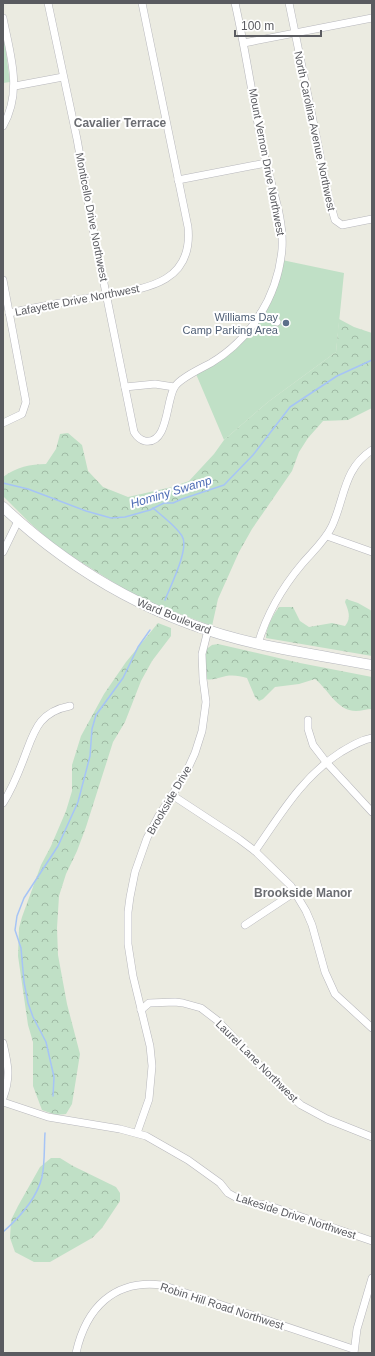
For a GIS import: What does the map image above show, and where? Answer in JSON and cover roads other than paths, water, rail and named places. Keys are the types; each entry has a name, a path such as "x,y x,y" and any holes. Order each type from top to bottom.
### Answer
{"main road":[{"name":"Ward Boulevard","path":"3,507 43,542 69,561 112,588 145,606 208,630 258,644 372,665"}],"street":[{"name":"Monticello Drive Northwest","path":"48,3 77,139 94,234 134,432 143,441 154,441 159,437 174,387"},
{"name":"Lafayette Drive Northwest","path":"9,313 106,294 128,292 157,283 173,273 182,263 187,251 189,239 142,3"},
{"name":"Mount Vernon Drive Northwest","path":"174,387 193,373 228,352 247,333 260,314 272,292 278,271 282,245 282,229 266,162 235,3"},
{"name":"North Carolina Avenue Northwest","path":"289,3 294,33 335,220 342,225 372,219"},
{"path":"3,18 14,86 11,105 3,126"},
{"path":"244,43 372,18"},
{"path":"14,86 63,77"},
{"path":"178,180 266,162"},
{"path":"3,280 26,402 22,414 3,423"},
{"path":"260,314 276,322"},
{"path":"125,387 144,384 174,387"},
{"path":"258,644 268,615 276,600 302,564 327,536 333,525 346,482 354,466 363,456 372,450"},
{"path":"3,552 18,521"},
{"path":"327,536 372,552"},
{"name":"Brookside Drive","path":"137,1133 149,1099 152,1071 150,1046 133,976 128,944 130,897 136,866 147,838 158,817 191,764 202,731 206,702 202,654 208,630"},
{"path":"3,803 6,794 20,770 36,727 48,714 55,710 70,706"},
{"path":"308,720 308,729 313,745 326,762 372,812"},
{"path":"255,851 292,798 308,779 326,762 356,743 372,738"},
{"path":"172,795 239,839 255,851 283,878 295,892 306,911 312,925 325,972 336,994 372,1028"},
{"path":"245,925 295,892"},
{"name":"Laurel Lane Northwest","path":"141,1010 149,1003 175,1002 201,1008 218,1021 278,1085 301,1105 326,1119 372,1137"},
{"path":"3,1043 8,1074 3,1098"},
{"name":"Lakeside Drive Northwest","path":"3,1102 63,1120 137,1133 156,1141 183,1156 220,1183 228,1193 237,1198 248,1203 267,1205 372,1241"},
{"path":"354,1351 357,1329 372,1278"},
{"name":"Robin Hill Road Northwest","path":"76,1353 88,1320 102,1302 119,1290 134,1285 150,1283 162,1285 354,1351"}],"waterway":[{"name":"Hominy Swamp","path":"3,483 28,489 86,511 111,518 125,517 150,510 164,503 173,503 224,485 253,455 290,407 337,376 372,360"},
{"path":"153,508 169,521 182,536 184,542 175,577 165,600"},
{"path":"53,1096 54,1077 46,1042 33,1017 28,1003 24,982 21,948 15,930 17,916 24,898 58,846 78,802 90,756 92,729 96,715 123,678 138,647 150,630"},
{"path":"3,1232 27,1207 40,1185 44,1166 45,1133"}],"place":[{"name":"Williams Day Camp Parking Area","path":"286,323"}],"district":[{"name":"Cavalier Terrace","path":"120,123"},
{"name":"Brookside Manor","path":"303,893"}]}
